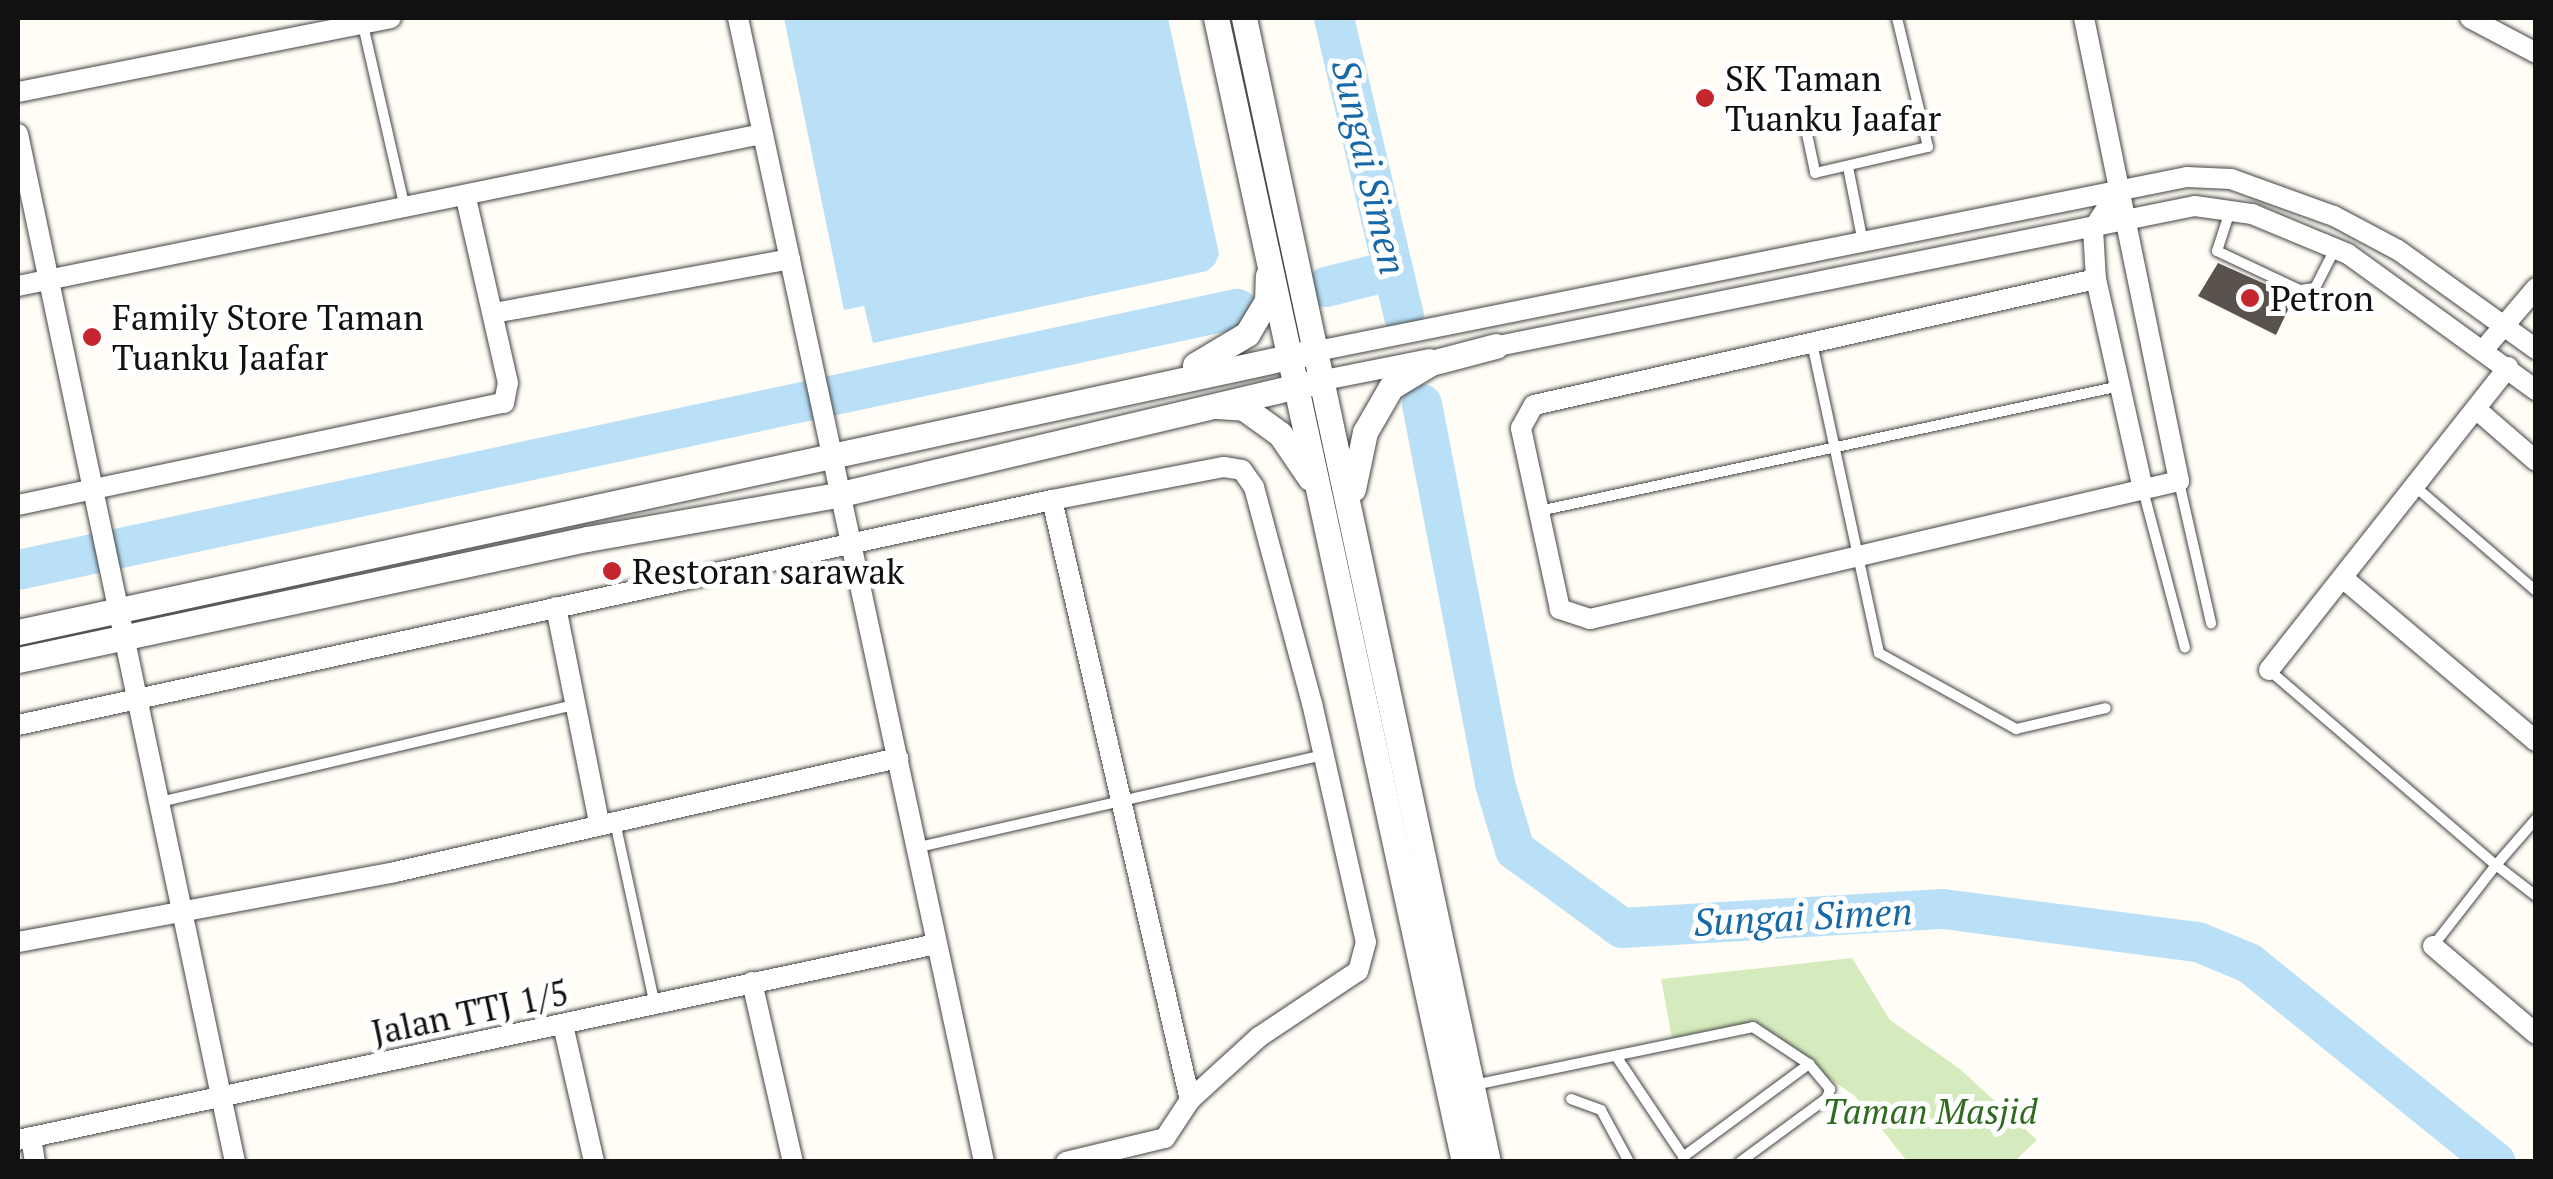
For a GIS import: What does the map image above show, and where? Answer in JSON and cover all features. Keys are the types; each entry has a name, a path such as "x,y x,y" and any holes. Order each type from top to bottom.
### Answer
{"street":[{"path":"18,92 391,18"},
{"path":"738,18 818,375 984,1162"},
{"path":"1216,18 1322,500 1424,919 1460,1086 1488,1162"},
{"path":"1244,18 1352,506 1424,919"},
{"path":"2084,18 2116,194 2126,222 2179,481 1590,619 1560,608 1521,428 1534,405 2096,279"},
{"path":"2470,18 2536,54"},
{"path":"18,134 235,1162"},
{"path":"18,286 466,198 762,134"},
{"path":"18,632 834,459 1154,384 2187,177 2273,191 2398,250 2506,324 2536,350"},
{"path":"2116,194 2093,229 2096,279 2143,490"},
{"path":"18,505 97,500 504,403 508,384 466,198"},
{"path":"18,660 587,539 842,494 1201,404 2195,206 2230,211 2335,249 2485,348 2536,390"},
{"path":"494,313 790,259"},
{"path":"1154,384 1220,354 1247,334 1268,301 1269,259"},
{"path":"2485,348 2536,288"},
{"path":"1352,506 1365,432 1391,387 1431,363 1496,346"},
{"path":"2269,670 2418,489 2508,367"},
{"path":"1201,404 1244,408 1280,434 1322,500"},
{"path":"2476,410 2536,460"},
{"path":"18,725 1052,500 1224,468 1242,470 1254,487 1326,755 1366,942 1358,971 1259,1037 1190,1100 1165,1138 1066,1162"},
{"path":"1052,500 1190,1100"},
{"path":"2344,579 2536,741"},
{"path":"556,607 574,704 606,821"},
{"path":"18,942 395,872 606,821 898,758"},
{"name":"Jalan TTJ 1/5","path":"24,1139 936,944"},
{"path":"2433,946 2536,1034"},
{"path":"752,982 793,1162"},
{"path":"563,1025 594,1162"},
{"path":"1460,1086 1464,1162"},
{"path":"24,1139 35,1162"}],"lane":[{"path":"1807,134 1815,173 1928,147 1897,18"},
{"path":"362,21 405,210"},
{"path":"1848,167 1863,244"},
{"path":"2230,211 2217,251 2300,290 2314,288 2335,249"},
{"path":"1812,343 1830,445 1878,653 2016,729 2106,708"},
{"path":"1539,511 1830,445 2120,386"},
{"path":"2179,481 2211,623"},
{"path":"2418,489 2536,591"},
{"path":"2143,490 2184,648"},
{"path":"2269,670 2536,896"},
{"path":"160,802 574,704"},
{"path":"918,847 1120,805 1326,755"},
{"path":"2433,946 2536,819"},
{"path":"606,821 655,1006"},
{"path":"1460,1086 1753,1027 1825,1079 1827,1098 1740,1162"},
{"path":"1616,1056 1685,1159 1809,1064"},
{"path":"1571,1099 1601,1110 1629,1162"}],"green space":[{"name":"Taman Masjid","path":"1852,958 1890,1020 1960,1069 2037,1140 2015,1161 1907,1161 1855,1096 1750,1023 1672,1038 1661,979"}],"water":[{"path":"784,18 1168,18 1219,254 1215,264 1207,271 873,343 864,306 844,310"}],"building":[{"path":"2218,263 2294,297 2276,335 2198,296"}],"waterway":[{"name":"Sungai Simen","path":"1334,18 1404,316"},
{"path":"1326,287 1393,270"},
{"path":"18,570 1237,309"},
{"name":"Sungai Simen","path":"1422,404 1495,784 1515,850 1622,928 1943,909 2198,942 2249,963 2496,1162"}],"place":[{"name":"SK Taman Tuanku Jaafar","path":"1705,98"},
{"name":"Petron","path":"2250,298"},
{"name":"Family Store Taman Tuanku Jaafar","path":"92,337"},
{"name":"Restoran sarawak","path":"612,571"}]}
